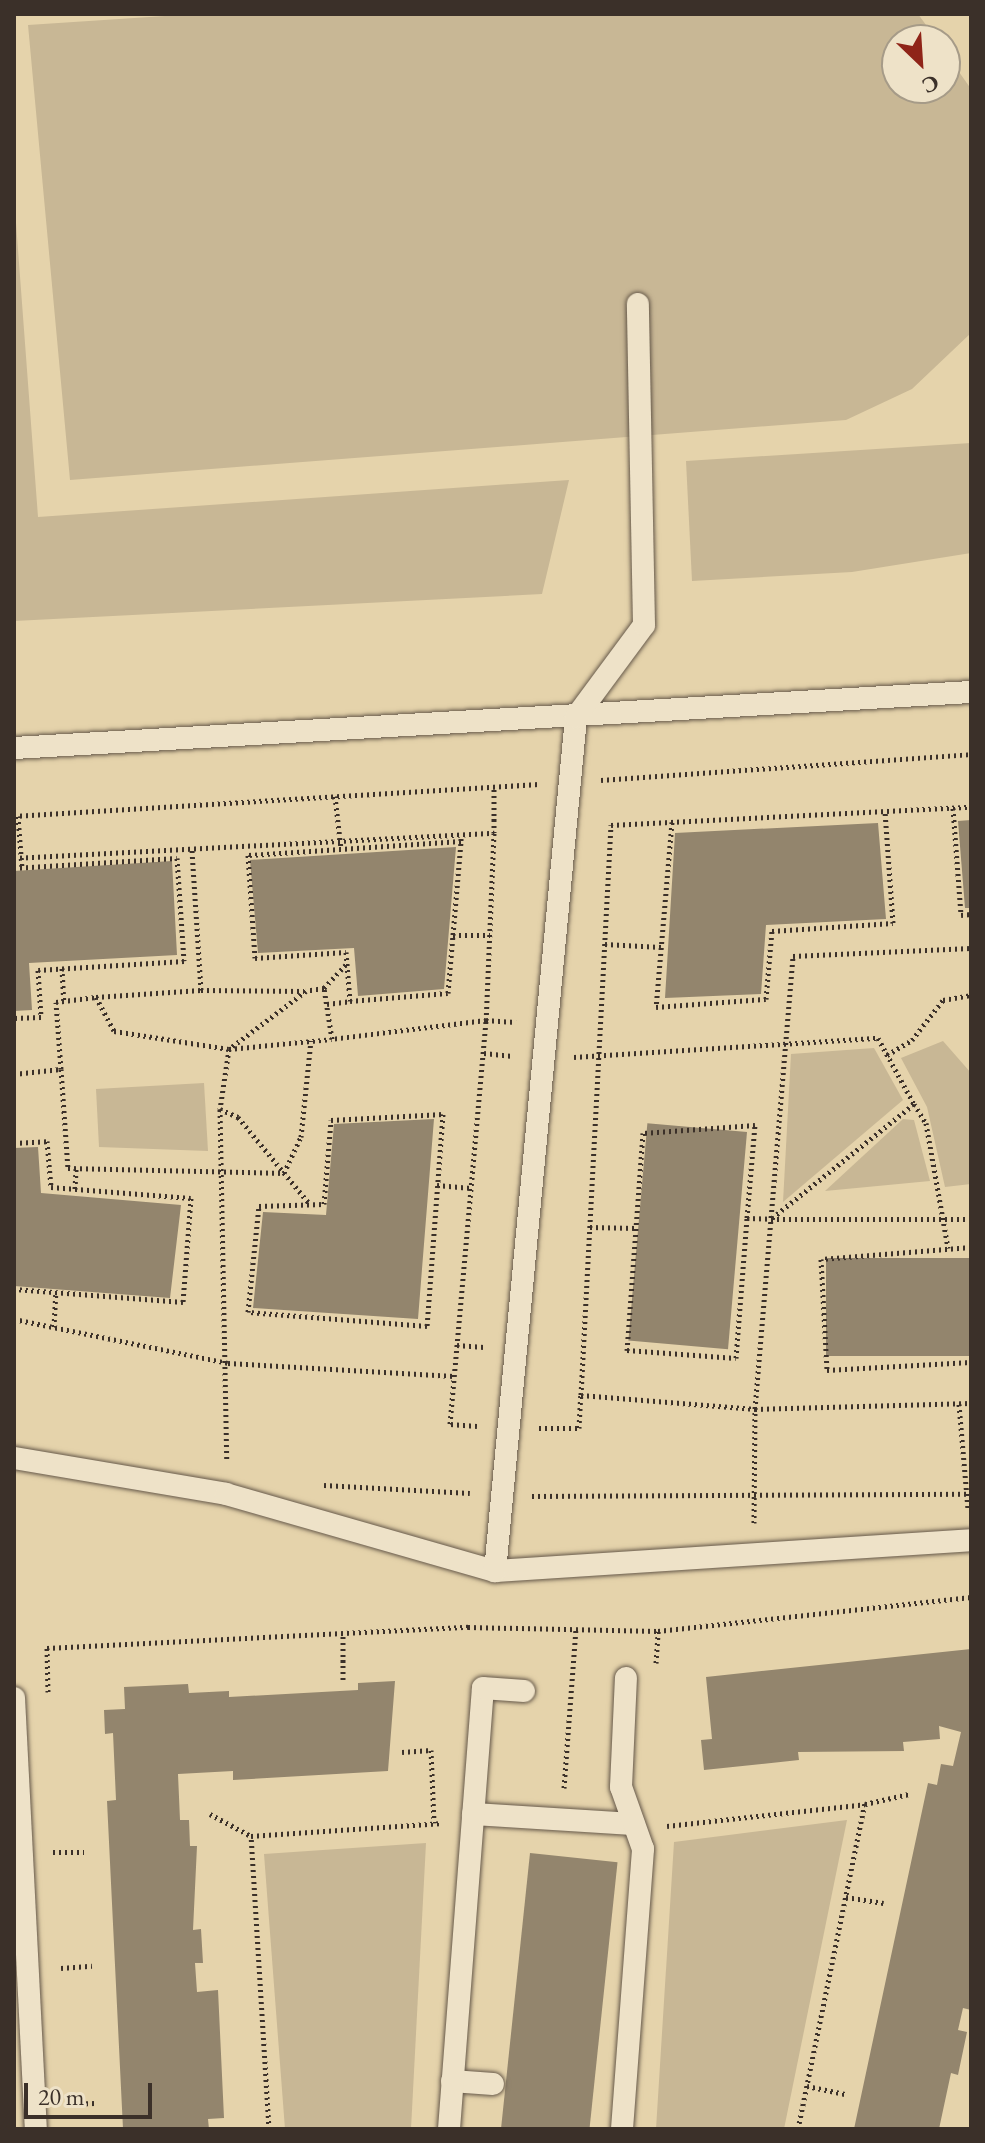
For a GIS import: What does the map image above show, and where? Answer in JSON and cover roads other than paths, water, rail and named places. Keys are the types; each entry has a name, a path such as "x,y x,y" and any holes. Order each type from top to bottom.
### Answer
{"lane":[{"path":"495,1571 576,717 644,625 638,304"},
{"path":"14,748 971,692"},
{"path":"14,1458 226,1494 495,1571 971,1540"},
{"path":"622,2129 643,1849 621,1787 626,1678"},
{"path":"449,2129 483,1688 524,1691"},
{"path":"14,1698 36,2129"},
{"path":"473,1814 634,1824"},
{"path":"452,2081 493,2084"}]}
